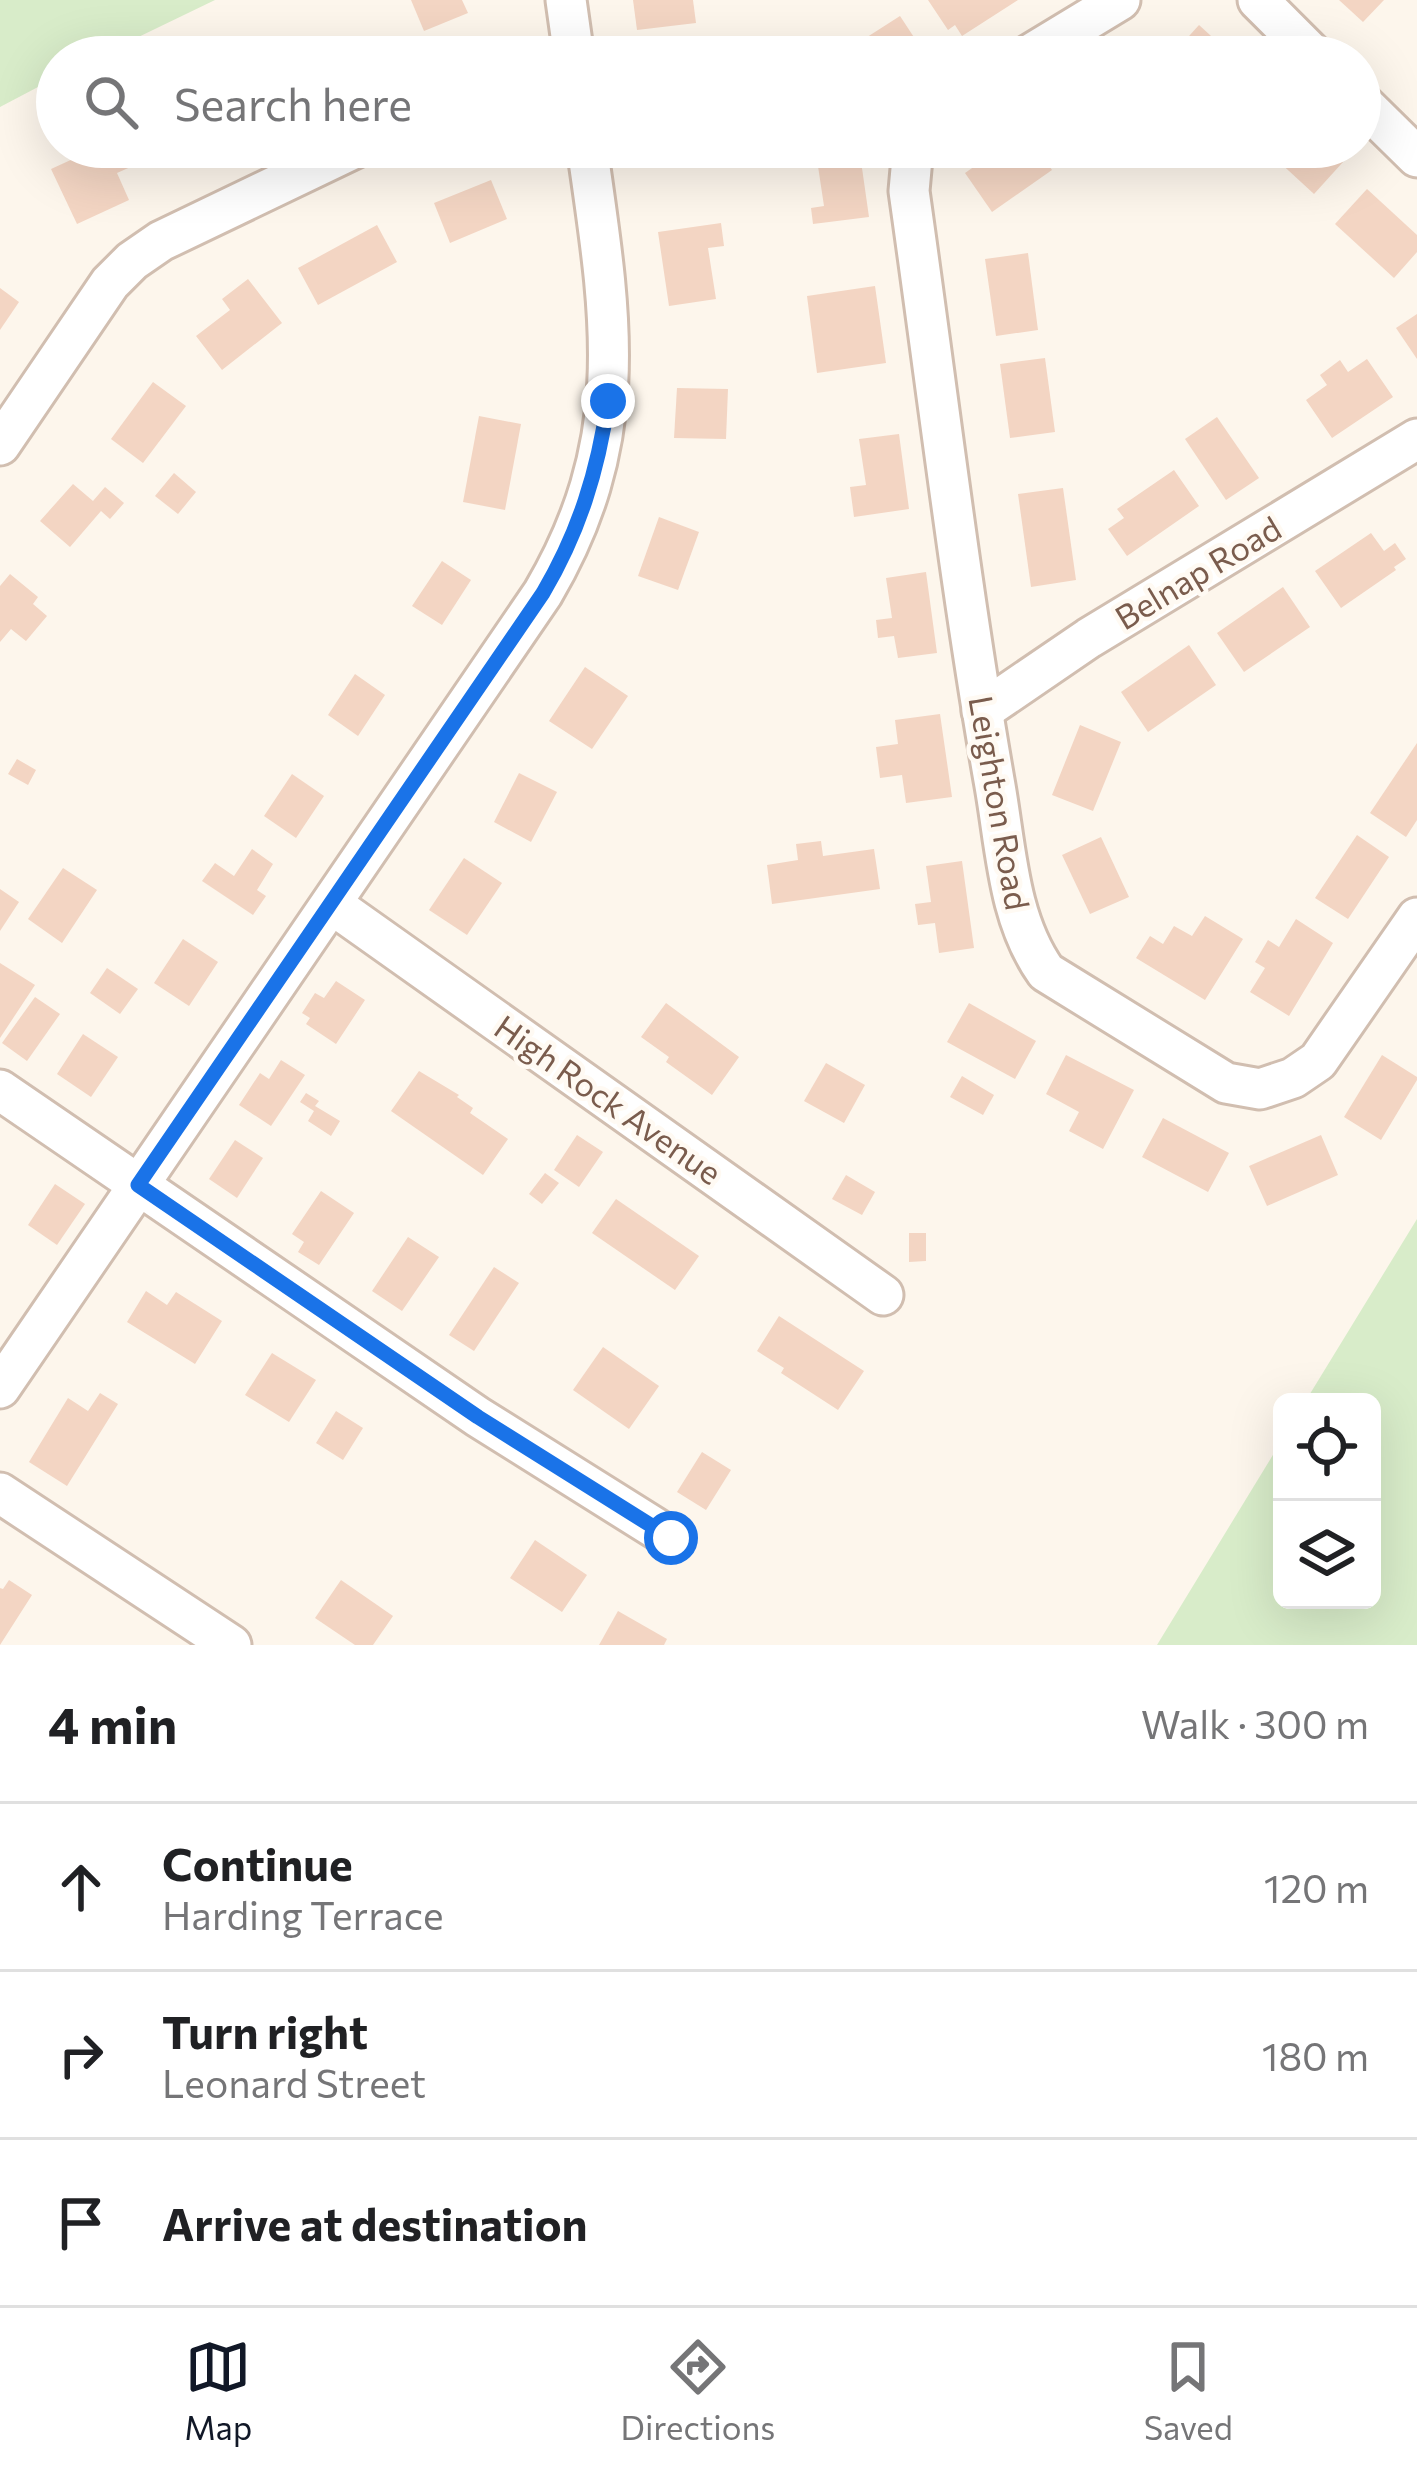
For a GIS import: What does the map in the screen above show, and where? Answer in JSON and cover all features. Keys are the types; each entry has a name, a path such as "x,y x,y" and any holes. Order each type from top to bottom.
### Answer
{"street":[{"path":"565,36 566,0"},
{"path":"1061,36 1120,0"},
{"path":"1258,0 1295,36"},
{"path":"1381,122 1417,157"},
{"path":"0,445 110,283 132,261 161,241 313,168"},
{"path":"0,1388 333,904 568,550 601,451 611,351 590,168"},
{"name":"Leighton Road","path":"911,168 909,191 982,711 1017,912 1028,946 1046,972 1226,1083 1260,1089 1293,1078 1318,1061 1417,918"},
{"name":"Belnap Road","path":"982,711 1090,638 1417,439"},
{"name":"High Rock Avenue","path":"333,904 883,1295"},
{"path":"0,1090 478,1417 671,1538"},
{"path":"0,1492 232,1645"}],"green space":[{"path":"0,0 215,0 140,36 36,36 36,88 0,107"},
{"path":"1417,1219 1417,1645 1157,1645 1273,1455 1273,1609 1381,1609 1381,1393 1311,1393"}],"building":[{"path":"411,0 462,0 468,13 424,31"},
{"path":"633,0 693,0 696,23 637,30"},
{"path":"928,0 1018,0 962,36 955,25 948,30"},
{"path":"1339,0 1384,0 1363,22"},
{"path":"900,16 913,36 869,36"},
{"path":"1199,25 1211,36 1189,36"},
{"path":"128,168 117,173 129,200 77,224 51,169"},
{"path":"818,168 862,168 869,217 813,224 811,208 824,206"},
{"path":"972,168 1052,170 992,212 965,173"},
{"path":"1286,168 1338,168 1314,194"},
{"path":"491,180 507,219 450,243 434,203"},
{"path":"1367,189 1417,235 1417,252 1394,278 1335,224"},
{"path":"721,223 724,246 708,248 716,299 669,306 658,232"},
{"path":"377,225 397,262 318,305 298,268"},
{"path":"1028,253 1038,330 996,336 985,259"},
{"path":"248,279 282,323 222,370 196,336 230,310 222,299"},
{"path":"875,286 886,363 817,373 807,296"},
{"path":"0,288 19,302 0,330"},
{"path":"1417,314 1417,359 1396,328"},
{"path":"1045,358 1055,432 1010,438 1000,364"},
{"path":"1367,359 1393,397 1332,438 1306,400 1327,385 1320,375 1340,360 1348,372"},
{"path":"153,382 186,406 143,463 111,439"},
{"path":"677,388 728,389 726,439 674,438"},
{"path":"479,416 521,424 505,510 463,502"},
{"path":"1217,417 1259,478 1226,500 1185,439"},
{"path":"899,434 909,509 854,517 850,487 866,485 859,439"},
{"path":"1174,470 1199,506 1127,556 1108,529 1124,518 1117,509"},
{"path":"174,473 196,492 178,514 155,496"},
{"path":"73,484 93,501 105,487 124,503 110,519 101,511 70,547 40,521"},
{"path":"1063,488 1076,580 1031,587 1018,494"},
{"path":"659,517 699,532 678,590 638,576"},
{"path":"1371,533 1384,551 1395,543 1406,559 1341,608 1315,571"},
{"path":"442,561 471,580 442,625 412,606"},
{"path":"926,572 937,653 898,658 894,636 878,638 876,620 892,618 886,578"},
{"path":"10,574 38,597 33,604 47,616 26,641 11,629 0,642 0,586"},
{"path":"1283,587 1310,627 1244,672 1217,633"},
{"path":"1189,645 1216,685 1148,732 1121,692"},
{"path":"585,667 628,696 592,749 549,721"},
{"path":"355,674 385,695 358,736 328,715"},
{"path":"940,714 952,797 906,803 902,775 880,778 876,747 898,744 895,720"},
{"path":"1080,725 1121,742 1093,811 1052,795"},
{"path":"1417,743 1417,820 1406,837 1370,813"},
{"path":"17,759 36,770 28,785 8,774"},
{"path":"519,773 557,792 531,842 494,822"},
{"path":"292,774 324,796 296,838 264,816"},
{"path":"1357,835 1389,857 1348,919 1315,898"},
{"path":"1101,837 1129,897 1090,914 1062,855"},
{"path":"821,841 823,856 874,849 880,889 772,904 767,865 798,860 796,844"},
{"path":"252,849 273,864 257,890 266,896 253,915 202,881 215,863 234,876"},
{"path":"464,858 502,883 467,935 429,910"},
{"path":"962,861 974,948 939,953 935,923 918,925 915,904 931,902 926,866"},
{"path":"63,868 97,890 62,943 28,919"},
{"path":"0,889 19,902 0,931"},
{"path":"1205,916 1243,939 1205,1000 1136,958 1150,936 1163,944 1174,926 1192,936"},
{"path":"1296,919 1333,943 1289,1016 1250,992 1265,968 1255,962 1268,940 1279,947"},
{"path":"183,939 218,962 189,1006 154,983"},
{"path":"0,963 35,985 0,1038"},
{"path":"107,968 138,989 120,1014 90,993"},
{"path":"336,981 365,1000 336,1044 306,1024 310,1018 302,1013 315,993 324,998"},
{"path":"35,997 60,1014 27,1061 2,1043"},
{"path":"666,1003 739,1057 712,1095 641,1037"},
{"path":"969,1003 1036,1041 1015,1079 947,1042"},
{"path":"83,1034 118,1057 91,1097 57,1074"},
{"path":"1066,1055 1134,1090 1103,1149 1069,1131 1079,1112 1046,1094"},
{"path":"1382,1055 1417,1080 1381,1140 1344,1117"},
{"path":"281,1060 305,1075 271,1126 239,1105 260,1073 269,1079"},
{"path":"826,1063 865,1085 844,1123 804,1101"},
{"path":"419,1071 459,1095 473,1108 470,1113 508,1139 483,1175 391,1111"},
{"path":"962,1076 994,1095 983,1115 950,1097"},
{"path":"306,1093 319,1101 315,1106 340,1121 331,1136 308,1121 314,1111 300,1102"},
{"path":"1163,1118 1229,1153 1208,1192 1142,1157"},
{"path":"577,1135 603,1152 579,1187 554,1170"},
{"path":"1321,1135 1338,1175 1267,1206 1249,1166"},
{"path":"235,1140 263,1158 237,1198 209,1179"},
{"path":"545,1173 559,1183 542,1204 529,1194"},
{"path":"846,1175 875,1192 862,1215 832,1199"},
{"path":"55,1184 85,1204 57,1245 28,1225"},
{"path":"321,1191 354,1213 319,1265 298,1252 304,1242 292,1234"},
{"path":"616,1199 699,1256 675,1290 592,1233"},
{"path":"909,1233 926,1233 926,1261 909,1262"},
{"path":"408,1237 439,1257 402,1311 372,1291"},
{"path":"494,1267 519,1283 474,1351 449,1335"},
{"path":"146,1291 167,1305 176,1292 222,1321 195,1364 127,1322"},
{"path":"779,1316 864,1371 838,1410 781,1373 784,1368 757,1351"},
{"path":"603,1347 659,1386 629,1429 573,1390"},
{"path":"272,1353 316,1380 289,1422 245,1395"},
{"path":"100,1393 118,1404 67,1486 29,1462 68,1398 88,1411"},
{"path":"336,1411 363,1428 343,1460 316,1443"},
{"path":"702,1452 731,1470 706,1510 677,1492"},
{"path":"535,1540 587,1575 562,1612 510,1578"},
{"path":"9,1580 32,1595 0,1645 0,1588"},
{"path":"341,1580 393,1616 373,1645 355,1645 315,1618"},
{"path":"618,1611 667,1639 664,1645 599,1645"}],"route":[{"path":"608,401 587,500 568,550 543,593 138,1185 478,1417 671,1538"}]}
